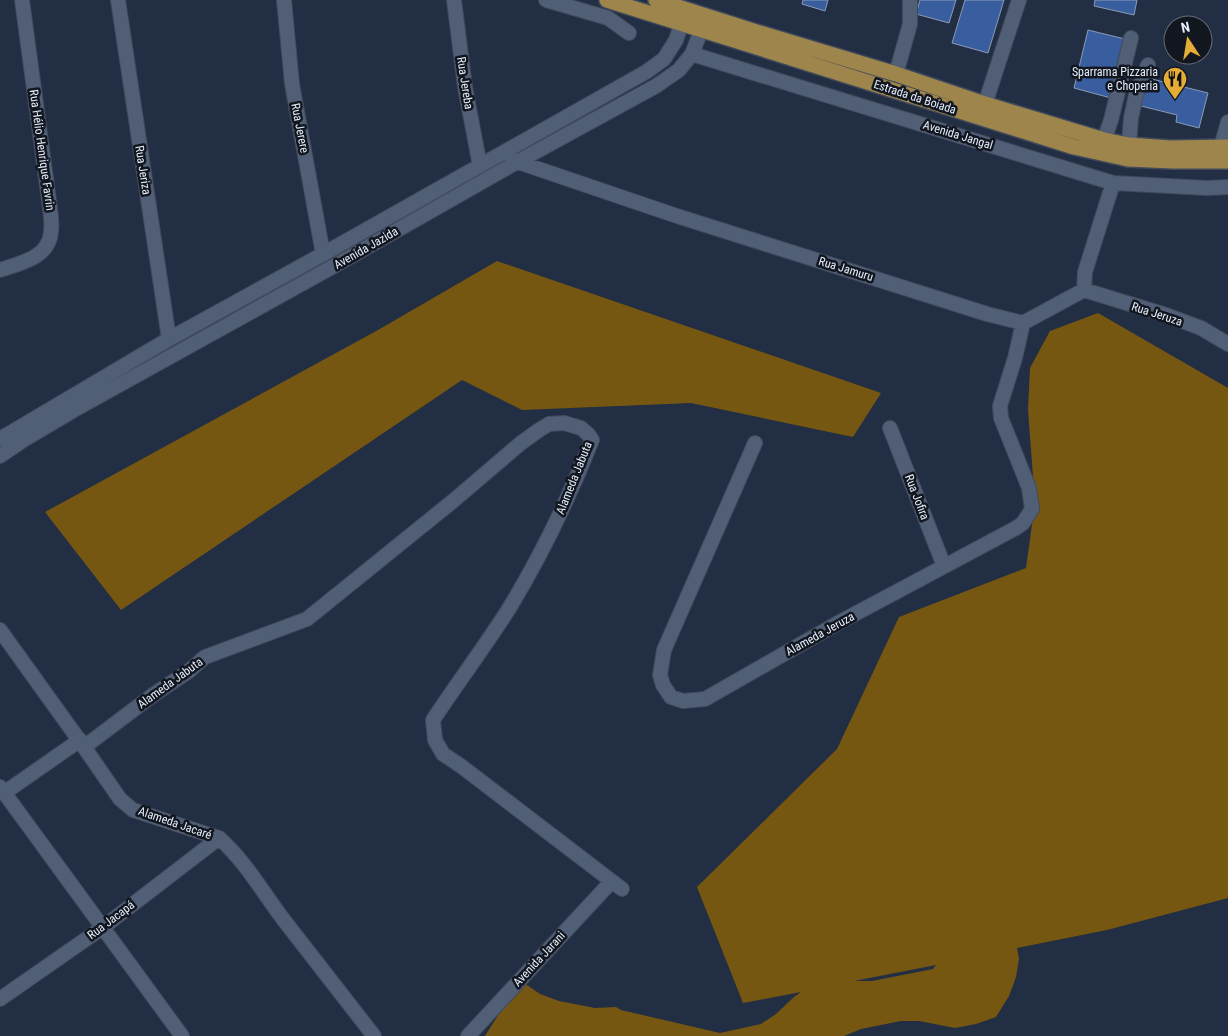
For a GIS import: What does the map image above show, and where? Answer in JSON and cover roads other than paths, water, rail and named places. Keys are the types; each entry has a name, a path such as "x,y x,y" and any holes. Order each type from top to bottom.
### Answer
{"main road":[{"name":"Estrada da Boiada","path":"608,0 683,17 886,88 1074,147 1128,159 1172,161 1224,154"},
{"name":"Estrada da Boiada","path":"656,0 683,17"},
{"name":"Estrada da Boiada","path":"704,24 896,74 985,104 1104,140 1224,154"}],"street":[{"name":"Rua Hélio Henrique Favrin","path":"0,270 42,252 48,243 51,232 50,208 22,0"},
{"name":"Rua Jeriza","path":"118,0 169,339 163,347 166,354 176,354"},
{"name":"Rua Jerere","path":"284,0 292,84 323,254 328,253 335,260 330,268"},
{"name":"Rua Jereba","path":"454,0 465,87 480,166"},
{"path":"546,0 608,18 629,33"},
{"path":"896,74 910,24 910,0"},
{"path":"985,104 1019,0"},
{"name":"Avenida Jazida","path":"0,439 169,339 646,72 664,59 676,40 683,17"},
{"name":"Avenida Jazida","path":"0,456 74,410 656,86 679,70 692,54 704,24"},
{"path":"1104,140 1132,38"},
{"name":"Avenida Jangal","path":"692,54 1114,183 1207,188 1228,187"},
{"path":"1129,144 1136,94 1148,65"},
{"path":"1224,154 1228,122"},
{"name":"Rua Jamuru","path":"499,154 517,162 687,218 987,314 1023,323"},
{"path":"1023,323 1084,290 1085,272 1114,183"},
{"name":"Rua Jeruza","path":"1084,290 1166,315 1201,328 1228,344"},
{"name":"Alameda Jeruza","path":"755,443 664,650 660,675 663,685 671,697 683,701 705,699 838,623 1023,523 1032,508 1029,488 1001,418 1000,406 1015,358 1023,323"},
{"name":"Alameda Jabuta","path":"82,744 206,658 307,619 538,430 550,424 564,423 581,428 592,440 557,520 509,607 433,720 434,740 443,754 616,886"},
{"name":"Rua Jofira","path":"890,428 944,566"},
{"name":"Alameda Jacaré","path":"0,630 120,799 134,810 219,838 240,860 282,918 374,1036"},
{"path":"82,744 2,790 182,1036"},
{"name":"Rua Jacapá","path":"0,999 102,928 219,838"},
{"name":"Avenida Jarani","path":"468,1036 616,886"}],"place":[{"name":"Sparrama Pizzaria e Choperia","path":"1175,100"}]}
